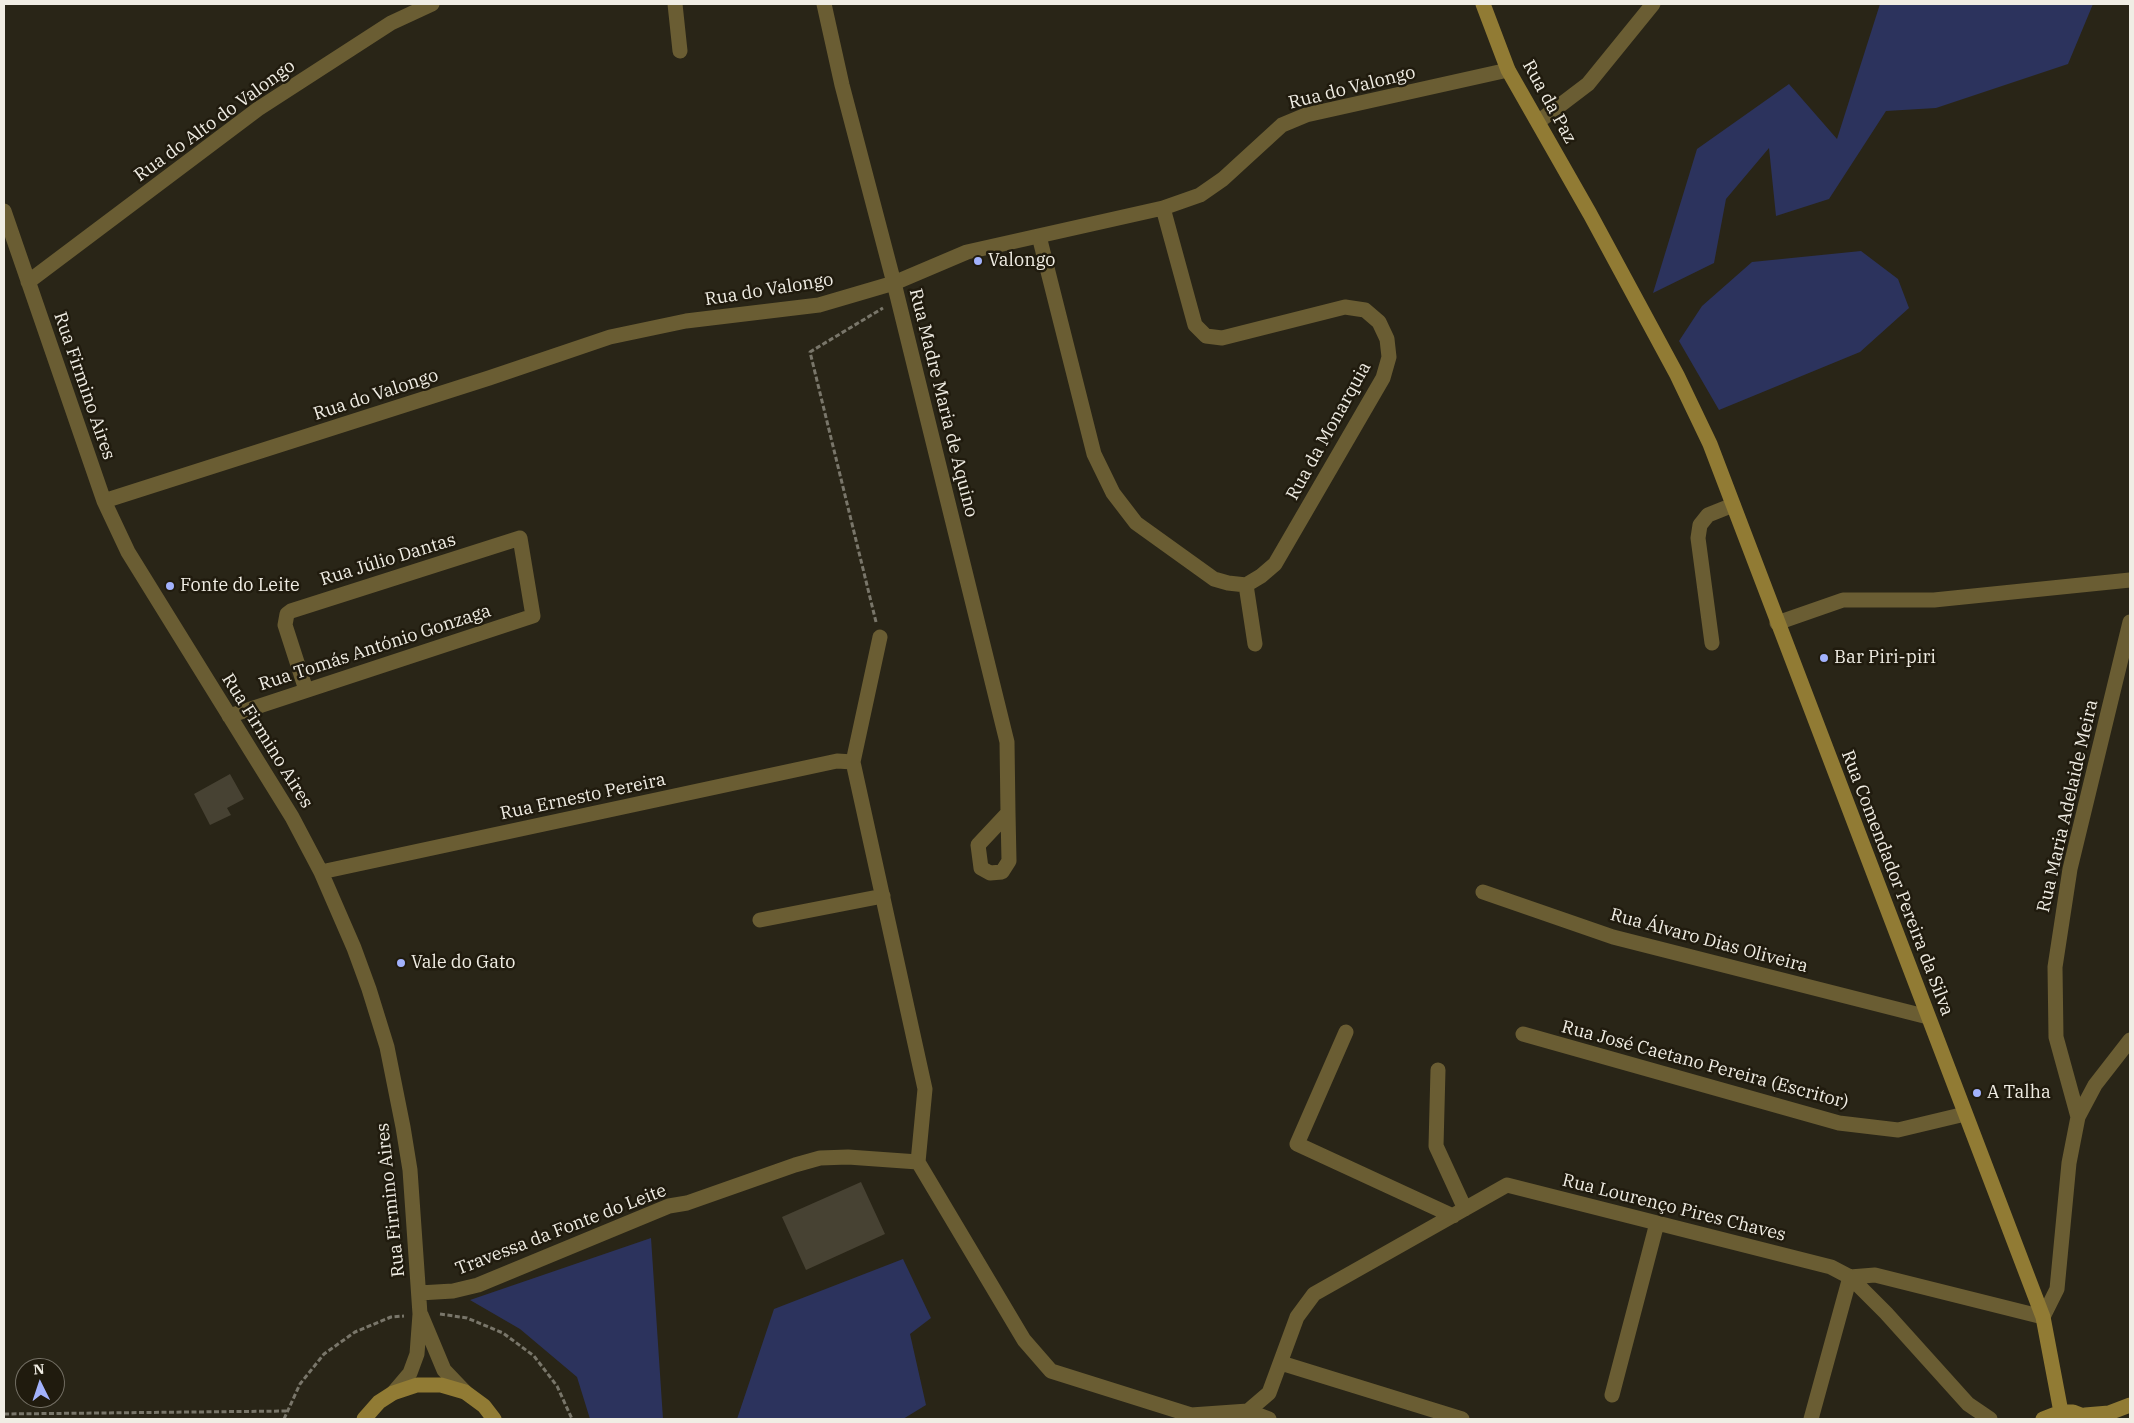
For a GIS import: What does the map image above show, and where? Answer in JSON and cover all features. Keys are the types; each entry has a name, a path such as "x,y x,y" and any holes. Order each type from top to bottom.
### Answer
{"main road":[{"name":"Rua da Paz","path":"1483,4 1508,70 1590,214 1677,375"},
{"name":"Rua Comendador Pereira da Silva","path":"1677,375 1710,444 2043,1317 2061,1412"},
{"path":"351,1419 365,1417 379,1402 393,1393 417,1385 441,1385 464,1392 484,1406 494,1419"},
{"path":"2043,1419 2061,1412 2073,1412 2088,1417 2109,1413 2130,1404"}],"street":[{"name":"Rua do Alto do Valongo","path":"28,282 258,109 391,23 432,4"},
{"path":"675,4 680,51"},
{"name":"Rua Madre Maria de Aquino","path":"824,4 842,85 894,283 1007,742 1008,813"},
{"path":"1538,122 1588,84 1653,4"},
{"name":"Rua do Valongo","path":"104,501 489,378 610,337 686,321 819,305 894,283 967,252 1163,208 1200,195 1223,179 1282,125 1306,115 1508,70"},
{"name":"Rua da Monarquia","path":"1163,208 1196,325 1206,336 1222,338 1345,308 1365,310 1379,322 1387,339 1389,357 1383,378 1275,564 1261,576 1246,585"},
{"name":"Rua Firmino Aires","path":"4,211 104,501 128,552 292,817 321,872 354,948 387,1048 410,1170 420,1314"},
{"path":"1039,236 1094,454 1113,493 1136,522 1214,579 1228,584 1246,585 1255,644"},
{"path":"1712,643 1698,538 1700,525 1708,514 1733,505"},
{"name":"Rua Júlio Dantas","path":"306,690 285,625 287,614 290,611 520,538 533,616"},
{"path":"1777,622 1843,600 1934,600 2130,580"},
{"name":"Rua Tomás António Gonzaga","path":"229,716 533,616"},
{"name":"Rua Maria Adelaide Meira","path":"2078,1117 2056,1037 2055,967 2070,869 2130,622"},
{"path":"880,637 853,762 925,1089 918,1162 1024,1340 1051,1371 1191,1415 1248,1411 1269,1419"},
{"name":"Rua Ernesto Pereira","path":"321,872 837,761 853,762"},
{"name":"Rua Álvaro Dias Oliveira","path":"1483,892 1613,937 1928,1017"},
{"path":"760,920 883,896"},
{"path":"1346,1032 1297,1144 1459,1213"},
{"name":"Rua José Caetano Pereira (Escritor)","path":"1523,1034 1839,1124 1898,1130 1965,1114"},
{"path":"1811,1419 1850,1277 1876,1275 2043,1317 2057,1289 2069,1163 2078,1117 2095,1085 2130,1040"},
{"path":"1438,1070 1436,1146 1459,1213"},
{"name":"Travessa da Fonte do Leite","path":"419,1293 453,1292 478,1285 669,1206 687,1203 820,1158 848,1157 918,1162"},
{"name":"Rua Lourenço Pires Chaves","path":"1281,1362 1297,1317 1314,1294 1507,1185 1831,1268 1850,1277 1886,1313 1968,1404 1990,1419"},
{"path":"1612,1395 1658,1223"},
{"path":"420,1314 444,1370 464,1392"},
{"path":"393,1393 410,1373 417,1354 420,1314"},
{"path":"1248,1411 1269,1393 1281,1362 1462,1419"}],"path":[{"path":"880,637 810,352 884,307 894,283"},
{"path":"284,1419 300,1384 324,1354 355,1332 391,1317 441,1314 467,1318 503,1333 534,1356 557,1386 572,1419"},
{"path":"4,1414 287,1410"}],"shaded area":[{"path":"1880,4 2093,4 2068,64 1936,108 1886,111 1829,199 1776,216 1769,148 1726,199 1714,263 1653,293 1697,149 1789,84 1837,139"},
{"path":"1861,251 1898,279 1909,308 1860,352 1719,410 1679,341 1702,306 1752,262"},
{"path":"651,1238 663,1419 590,1419 577,1377 520,1329 470,1300"},
{"path":"903,1259 931,1318 910,1334 926,1405 903,1419 737,1419 774,1309"}],"building":[{"path":"230,774 244,799 227,808 231,815 210,825 194,794"},
{"path":"861,1182 885,1234 806,1270 782,1217"}],"place":[{"name":"Valongo","path":"978,261"},
{"name":"Fonte do Leite","path":"170,586"},
{"name":"Bar Piri-piri","path":"1824,658"},
{"name":"Vale do Gato","path":"401,963"},
{"name":"A Talha","path":"1977,1093"}]}
